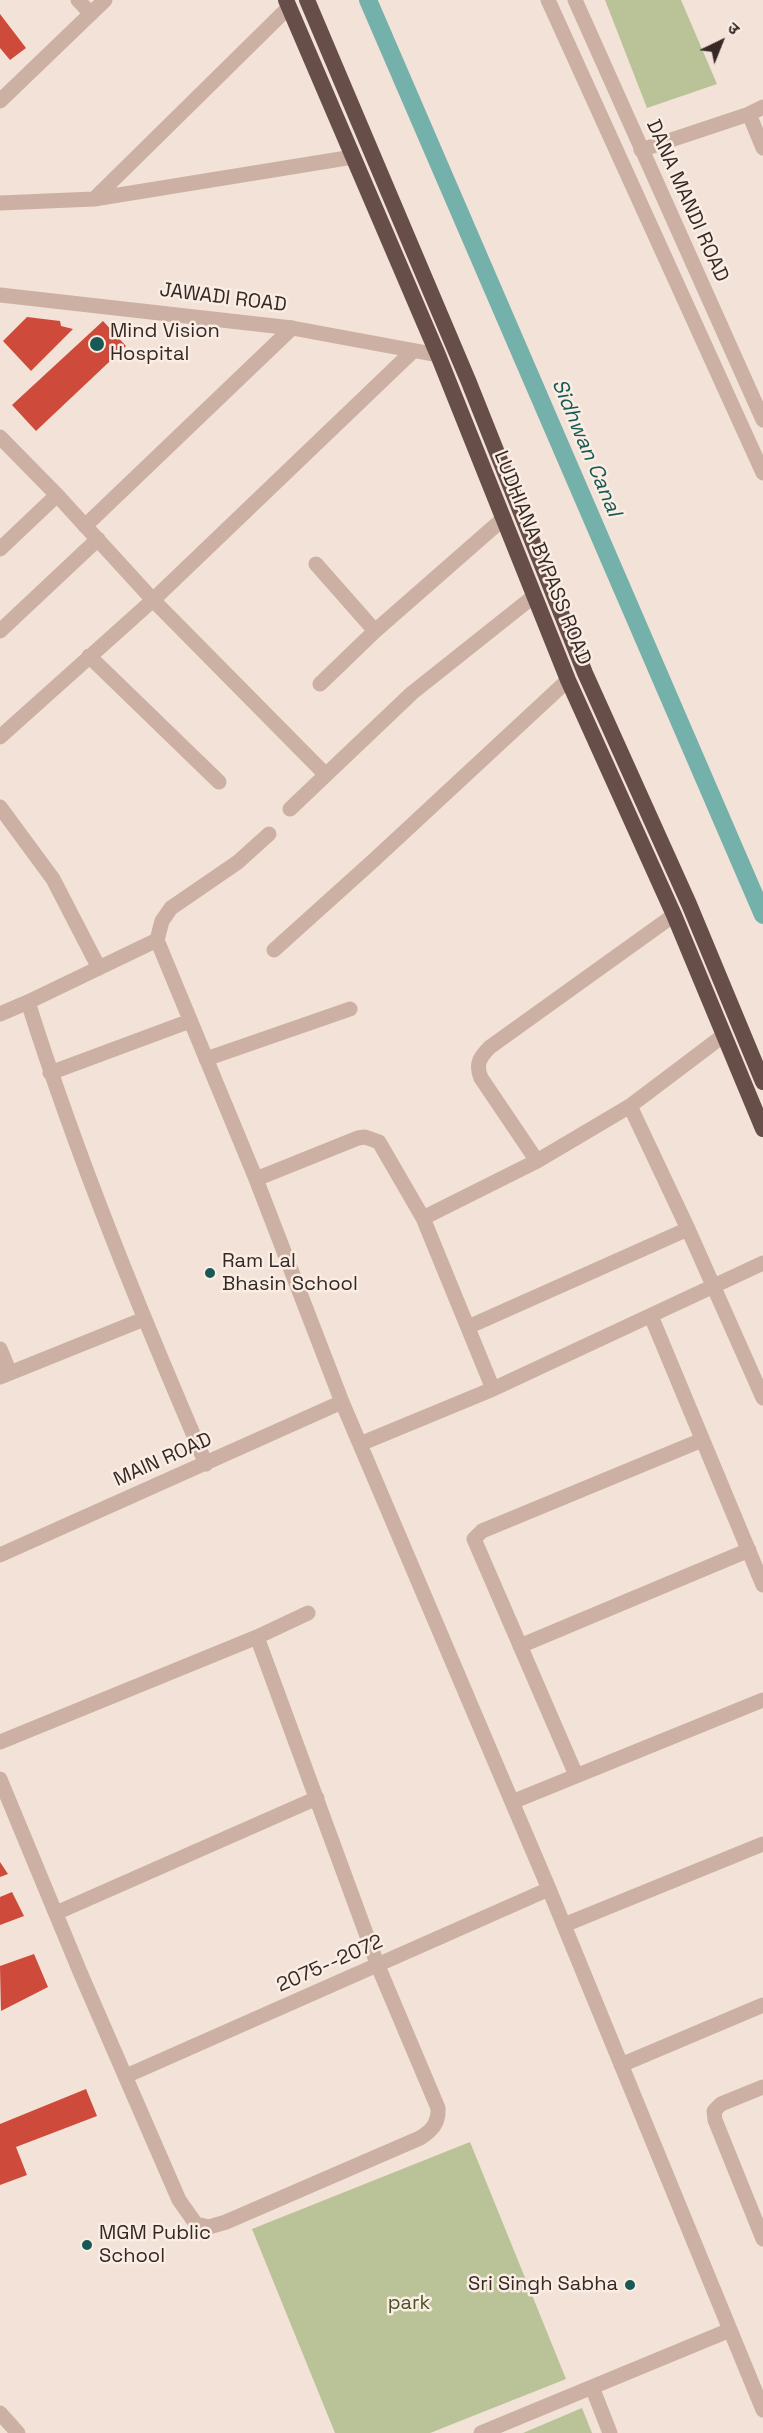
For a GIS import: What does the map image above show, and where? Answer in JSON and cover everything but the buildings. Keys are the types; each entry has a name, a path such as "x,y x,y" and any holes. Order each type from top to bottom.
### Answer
{"highway":[{"name":"LUDHIANA BYPASS ROAD","path":"307,0 468,380 585,672 689,904 763,1082"},
{"name":"LUDHIANA BYPASS ROAD","path":"288,4 438,355 568,680 674,915 763,1129"}],"street":[{"path":"78,0 91,14"},
{"path":"0,101 105,0"},
{"path":"548,0 763,473"},
{"name":"DANA MANDI ROAD","path":"575,0 763,420"},
{"path":"94,199 288,4"},
{"path":"641,150 756,111 763,148"},
{"path":"0,202 94,199 353,157"},
{"name":"JAWADI ROAD","path":"0,295 292,328 438,355"},
{"path":"85,526 292,328"},
{"path":"0,737 153,600 413,351"},
{"path":"0,437 57,495 153,600 325,774"},
{"path":"0,549 57,495"},
{"path":"320,684 375,631 504,518"},
{"path":"0,632 98,539"},
{"path":"316,564 375,631"},
{"path":"290,809 412,693 534,596"},
{"path":"89,656 219,782"},
{"path":"274,950 375,860 568,680"},
{"path":"0,807 53,879 99,968"},
{"path":"269,834 228,869 171,908 162,921 157,940 256,1179 342,1402 564,1925 763,2410"},
{"path":"537,1161 481,1078 478,1072 478,1061 490,1047 674,915"},
{"path":"0,1014 157,940"},
{"path":"28,1002 50,1073 144,1318 206,1464"},
{"path":"206,1059 350,1009"},
{"path":"50,1073 190,1021"},
{"path":"423,1218 537,1161 630,1106 724,1035"},
{"path":"630,1106 763,1398"},
{"path":"256,1179 365,1137 373,1139 383,1147 423,1218 493,1389"},
{"path":"468,1327 688,1229"},
{"path":"360,1444 493,1389 763,1263"},
{"path":"651,1316 763,1585"},
{"path":"0,1348 5,1375 144,1318"},
{"name":"MAIN ROAD","path":"0,1555 342,1402"},
{"path":"576,1775 474,1539 477,1534 702,1440"},
{"path":"520,1646 749,1550"},
{"path":"0,1742 257,1637 308,1613"},
{"path":"0,1779 179,2200 196,2224 209,2227 226,2222 420,2138 430,2132 435,2125 438,2108 378,1966 257,1637"},
{"path":"512,1802 763,1700"},
{"path":"56,1913 317,1798"},
{"path":"564,1925 763,1844"},
{"name":"2075--2072","path":"126,2076 549,1890"},
{"path":"621,2065 763,2005"},
{"path":"763,2087 721,2104 714,2110 715,2120 763,2238"},
{"path":"481,2433 730,2330"},
{"path":"592,2387 610,2433"},
{"path":"0,2414 18,2433"}],"green space":[{"path":"605,0 681,0 717,84 647,108"},
{"name":"park","path":"470,2142 566,2379 430,2433 335,2433 252,2229"},
{"path":"582,2408 592,2433 523,2433"}],"waterway":[{"name":"Sidhwan Canal","path":"368,0 763,915"}],"place":[{"name":"Mind Vision Hospital","path":"97,344"},
{"name":"Ram Lal Bhasin School","path":"210,1273"},
{"name":"MGM Public School","path":"87,2245"},
{"name":"Sri Singh Sabha","path":"630,2285"}]}
